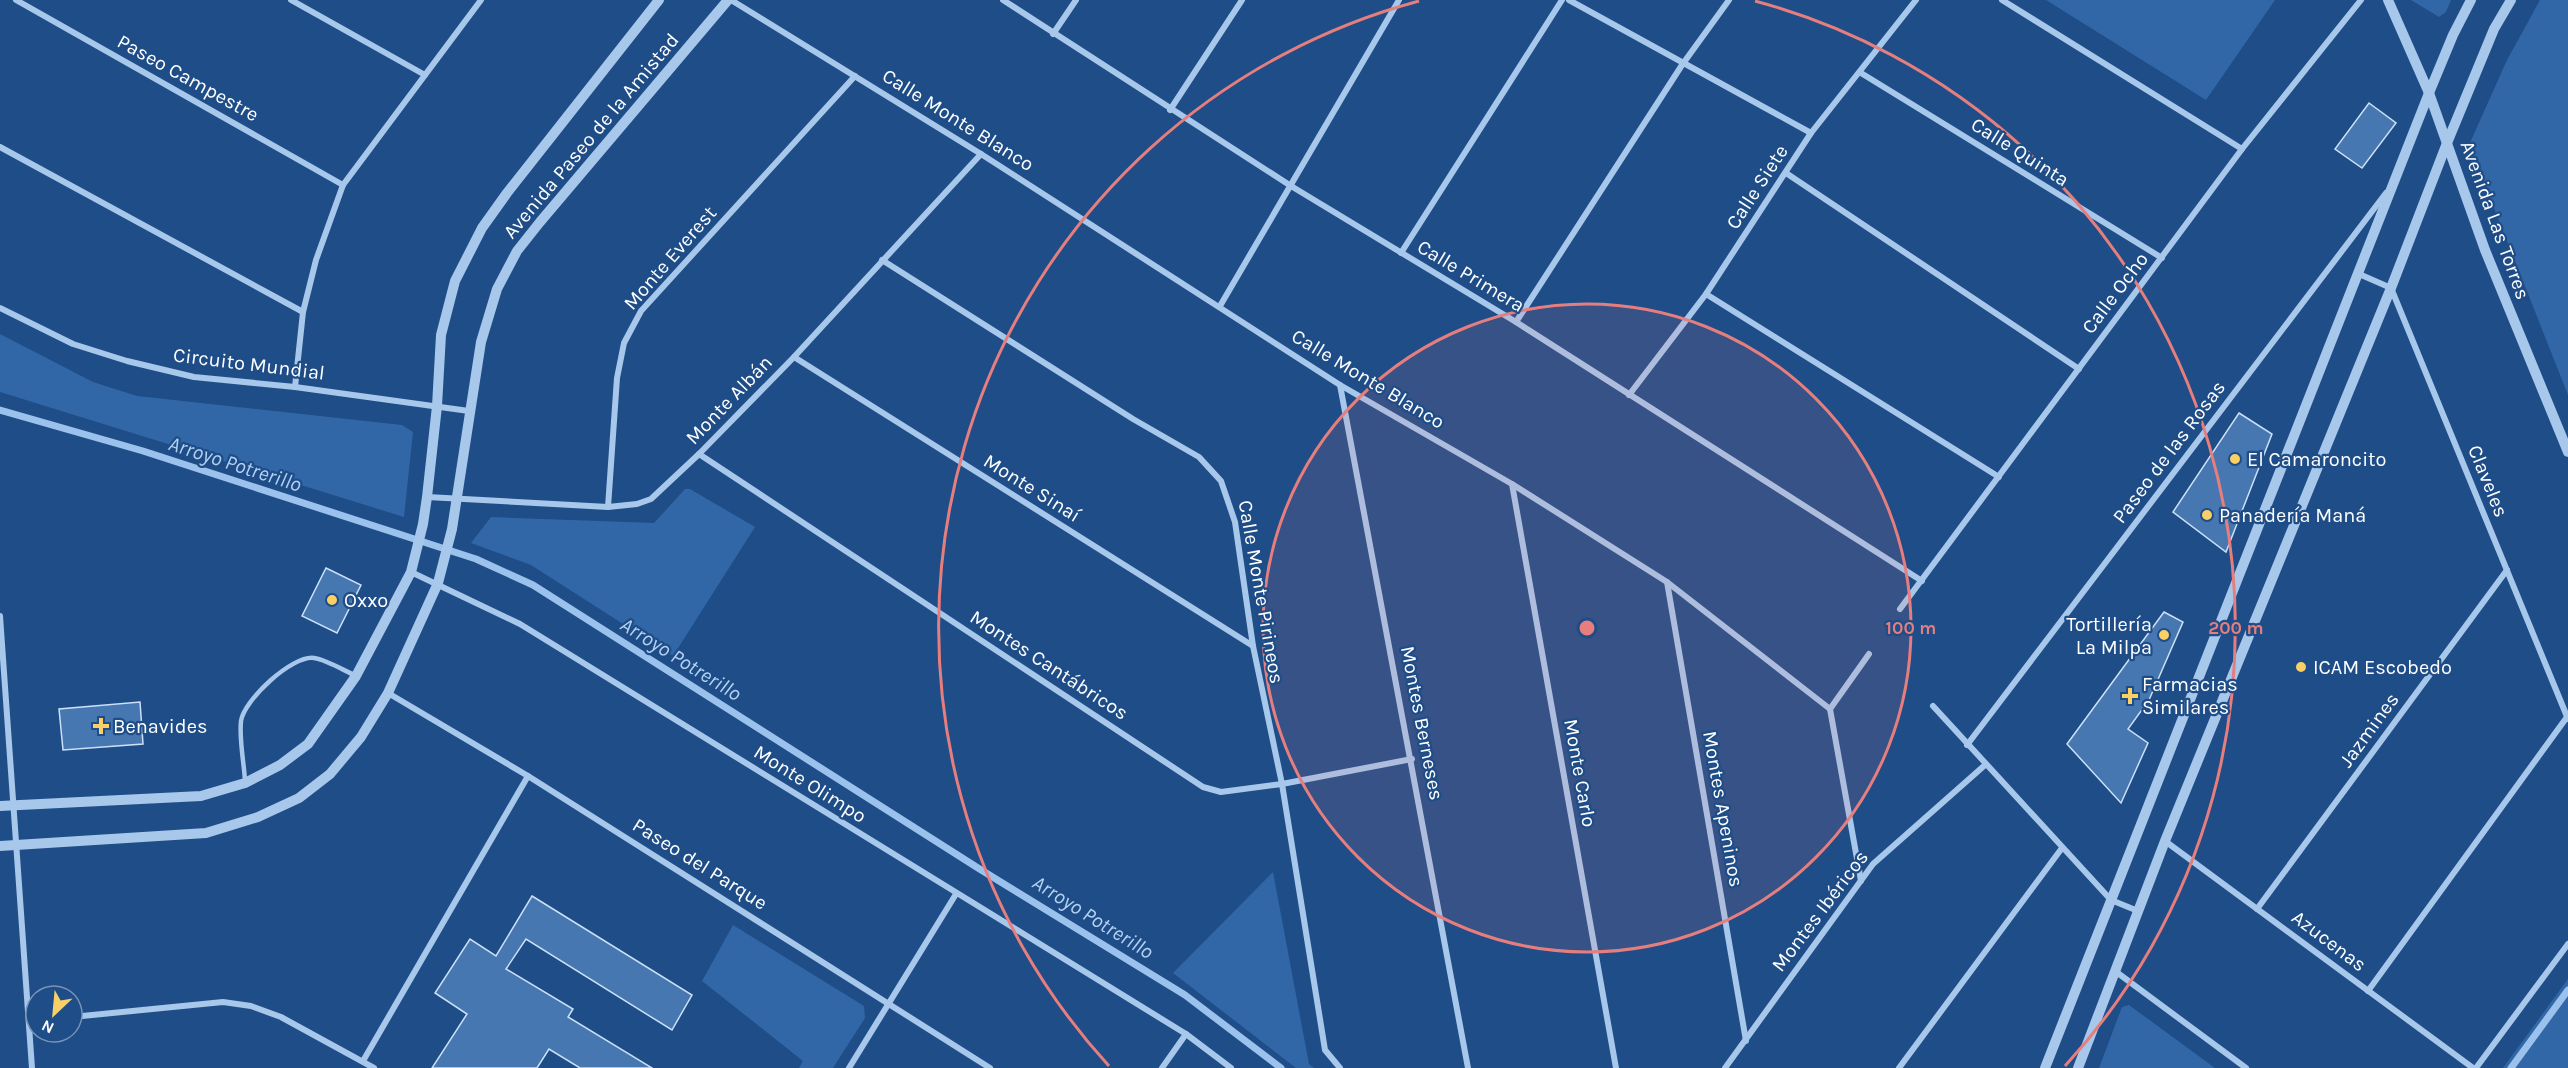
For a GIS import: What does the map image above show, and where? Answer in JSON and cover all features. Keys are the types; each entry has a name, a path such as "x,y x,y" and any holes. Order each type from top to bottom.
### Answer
{"street":[{"name":"Paseo Campestre","path":"16,0 343,185"},
{"path":"291,0 425,75"},
{"path":"295,387 303,312 316,260 343,185 481,0"},
{"name":"Avenida Paseo de la Amistad","path":"0,806 201,796 245,783 280,765 308,744 356,676 411,572 427,497 437,405 441,335 455,281 482,228 659,0"},
{"name":"Avenida Paseo de la Amistad","path":"0,846 206,833 258,817 299,798 330,774 361,737 388,693 438,583 452,529 481,342 497,289 518,251 730,0"},
{"name":"Calle Monte Blanco","path":"730,0 981,154 1340,385 1512,484 1667,582 1830,709"},
{"name":"Calle Primera","path":"1003,0 1170,110 1516,322 1922,581"},
{"path":"1053,34 1076,0"},
{"path":"1170,110 1242,0"},
{"path":"1220,306 1399,0"},
{"path":"1401,253 1562,0"},
{"path":"1569,0 1811,133"},
{"path":"1516,322 1682,64 1728,0"},
{"name":"Calle Siete","path":"1629,395 1706,294 1811,133 1861,73 1916,0"},
{"path":"2002,0 2242,149"},
{"name":"Calle Ocho","path":"1900,609 2242,149 2361,0"},
{"name":"Avenida Las Torres","path":"2388,0 2429,93 2485,250 2568,452"},
{"path":"2045,1068 2429,93 2453,35 2471,0"},
{"path":"2078,1068 2165,840 2391,288 2447,143 2494,29 2511,0"},
{"name":"Calle Quinta","path":"1861,73 2162,258"},
{"name":"Monte Everest","path":"608,507 616,378 624,343 641,311 855,76"},
{"path":"0,147 303,312"},
{"name":"Monte Albán","path":"427,497 608,507 637,504 651,499 699,454 794,357 981,154"},
{"path":"1785,173 2079,369"},
{"name":"Paseo de las Rosas","path":"1967,745 2396,180"},
{"name":"Calle Monte Pirineos","path":"882,260 1133,419 1199,457 1221,481 1235,522 1252,646 1281,784 1325,1050 1340,1068"},
{"path":"2359,274 2391,288"},
{"name":"Claveles","path":"2391,288 2568,718"},
{"path":"1706,294 1999,477"},
{"name":"Circuito Mundial","path":"0,308 73,344 127,361 194,377 295,387 469,411"},
{"name":"Monte Sinaí","path":"794,357 1252,646"},
{"name":"Montes Berneses","path":"1340,385 1412,759 1468,1068"},
{"name":"Montes Cantábricos","path":"699,454 1203,787 1221,792 1281,784 1412,759"},
{"name":"Monte Carlo","path":"1512,484 1616,1068"},
{"name":"Jazmines","path":"2257,909 2507,570"},
{"name":"Monte Olimpo","path":"411,572 520,624 1186,1034 1232,1068"},
{"name":"Montes Apeninos","path":"1667,582 1746,1041"},
{"path":"0,616 16,845 30,984"},
{"path":"1861,881 1830,709 1869,654"},
{"name":"Paseo del Parque","path":"388,693 528,776 990,1068"},
{"path":"1933,706 2111,900 2138,911"},
{"path":"2368,991 2568,718"},
{"name":"Montes Ibéricos","path":"1725,1068 1873,864 1985,765"},
{"path":"363,1061 528,776"},
{"name":"Azucenas","path":"2165,840 2474,1068"},
{"path":"1899,1068 2062,848"},
{"path":"849,1068 956,894"},
{"path":"2474,1068 2568,944"},
{"path":"2115,971 2246,1068"},
{"path":"84,1016 223,1002 251,1006 281,1017 374,1068"},
{"path":"1162,1068 1186,1034"},
{"path":"32,1044 32,1068"}],"lane":[{"path":"245,783 241,722 245,707 252,697 296,662 306,658 316,658 356,676"}],"shaded area":[{"path":"2046,0 2275,0 2206,100"},
{"path":"2411,0 2451,0 2446,12 2439,17"},
{"path":"2540,0 2568,0 2568,395 2469,145 2507,60"},
{"path":"0,334 93,382 137,396 402,425 413,432 404,517 0,392"},
{"path":"685,489 690,489 755,527 673,656 531,565 471,543 491,517 654,523"},
{"path":"1273,872 1309,1064 1314,1068 1296,1068 1173,973"},
{"path":"733,925 864,1006 865,1018 833,1068 799,1068 803,1061 702,981"},
{"path":"2568,979 2568,1068 2503,1068"},
{"path":"2129,1005 2215,1068 2099,1068 2122,1007"}],"building":[{"path":"2369,103 2396,123 2362,168 2335,149"},
{"name":"El Camaroncito","path":"2239,413 2272,434 2226,552 2173,512"},
{"name":"Oxxo","path":"326,568 361,585 337,633 302,616"},
{"path":"2164,612 2183,622 2149,700 2128,729 2148,743 2121,803 2067,744"},
{"name":"Benavides","path":"140,702 143,744 63,750 59,709"},
{"path":"532,896 692,995 672,1030 526,939 506,969 573,1009 568,1017 652,1068 580,1068 549,1049 537,1068 432,1068 467,1014 435,993 470,939 496,956"}],"waterway":[{"name":"Arroyo Potrerillo","path":"0,410 143,451 476,559 533,585 978,868 1185,995 1281,1068"},
{"path":"2511,1068 2568,990"}],"place":[{"name":"El Camaroncito","path":"2235,459"},
{"name":"Panadería Maná","path":"2207,515"},
{"name":"Oxxo","path":"332,600"},
{"name":"Tortillería La Milpa","path":"2164,635"},
{"name":"ICAM Escobedo","path":"2301,667"},
{"name":"Farmacias Similares","path":"2130,696"},
{"name":"Benavides","path":"101,726"}]}
